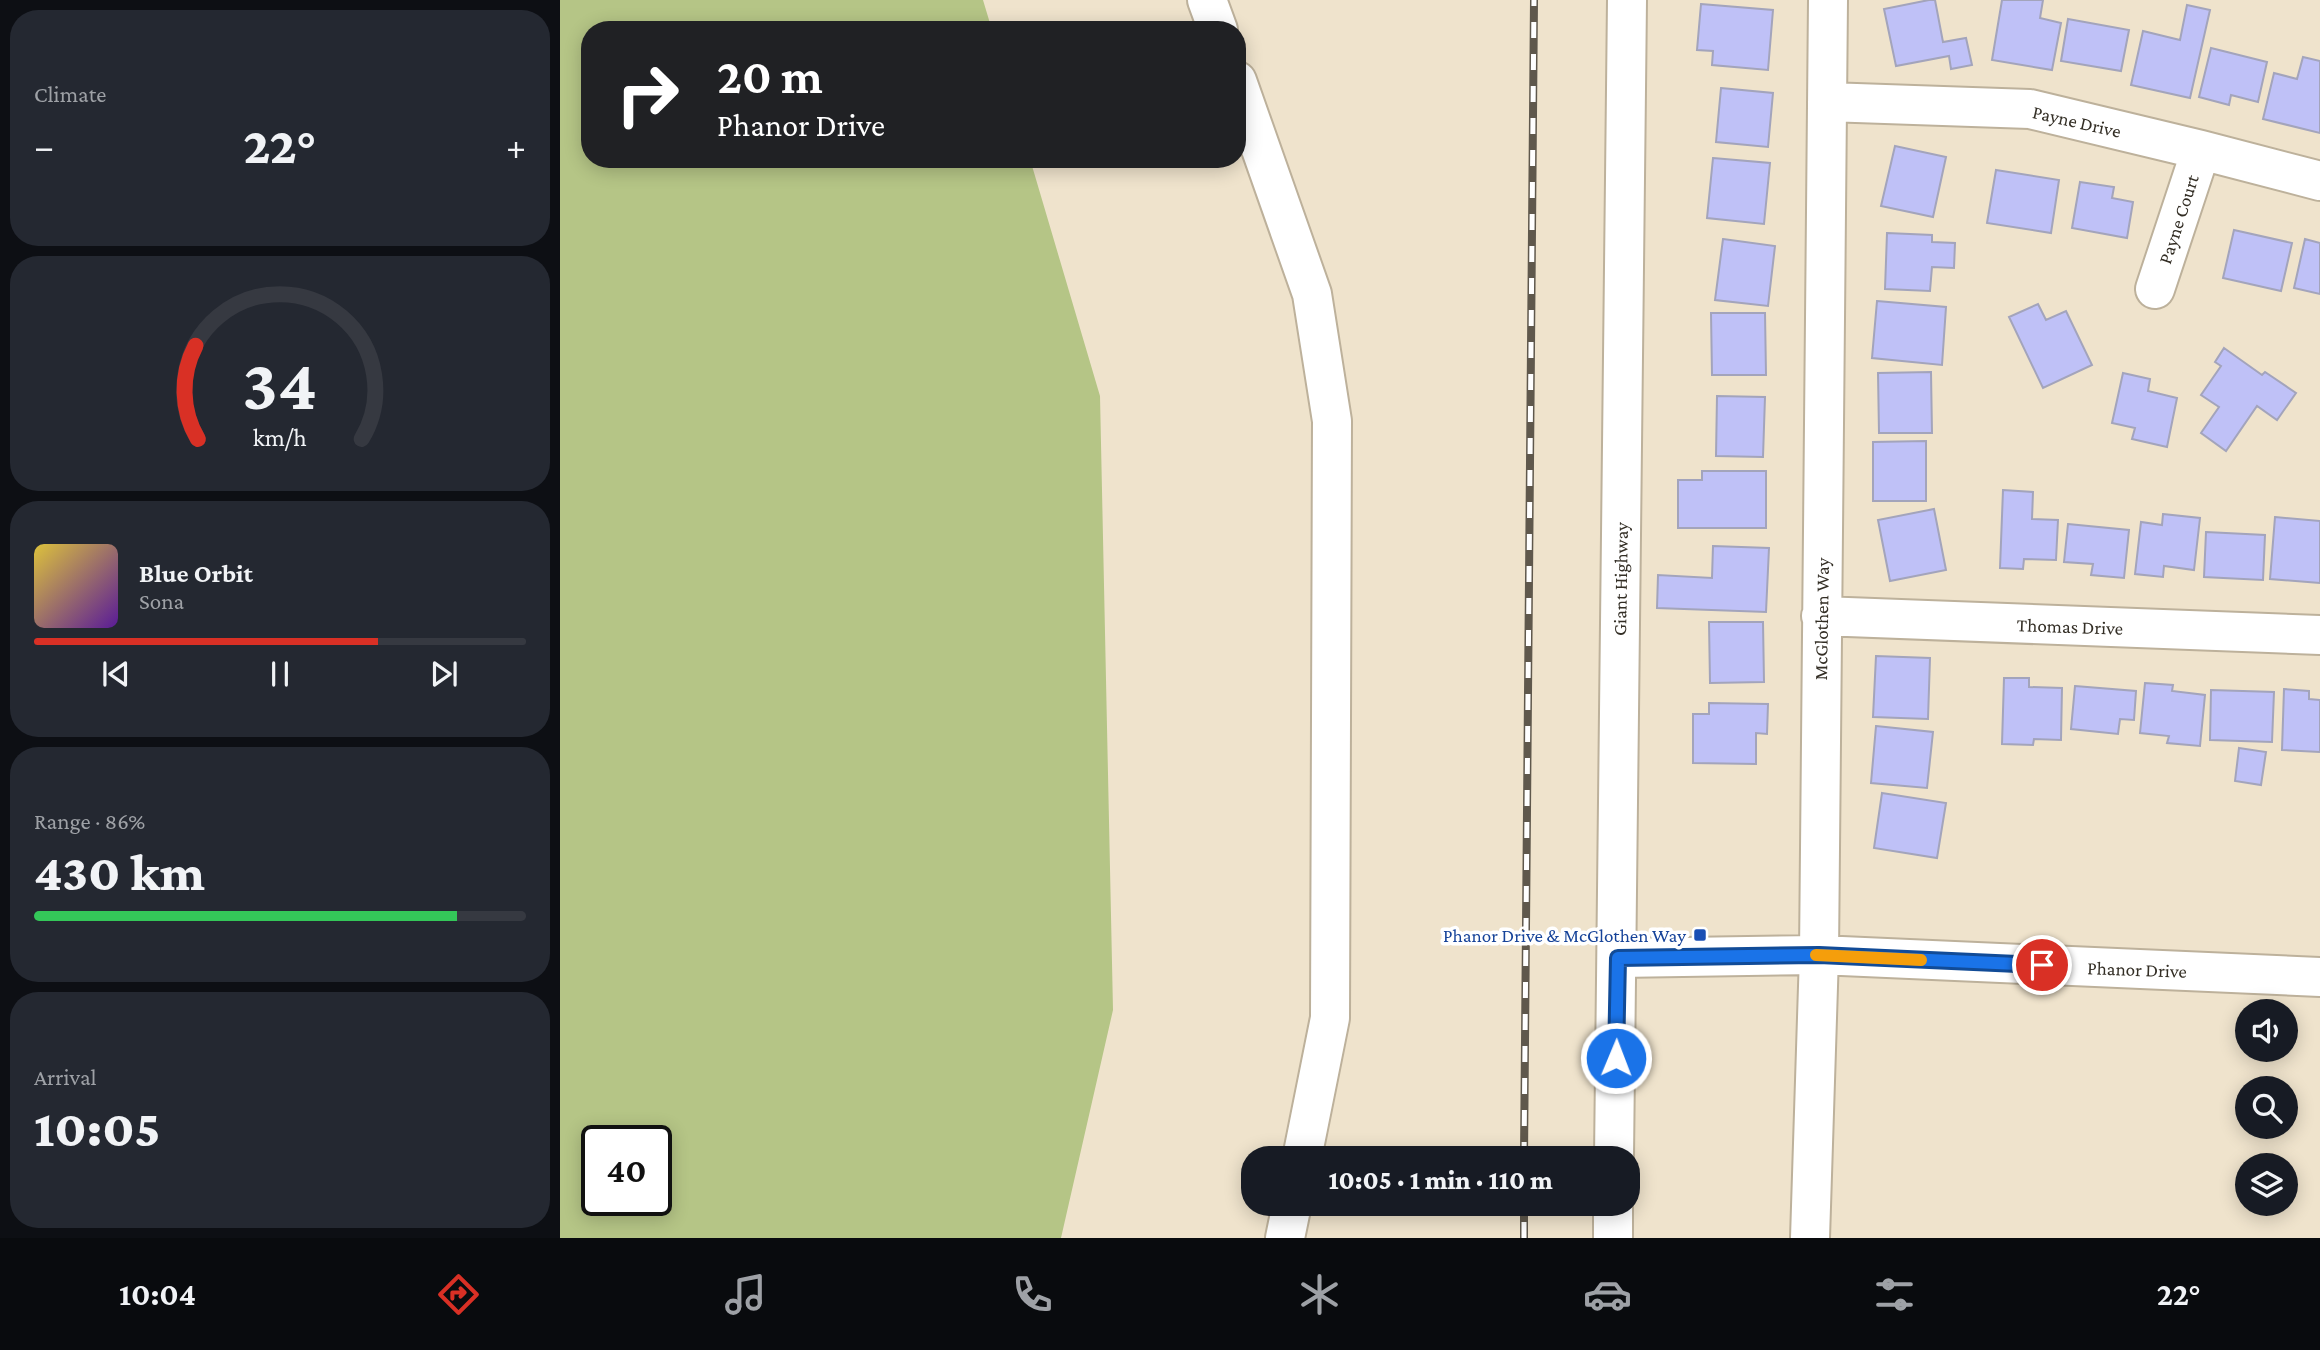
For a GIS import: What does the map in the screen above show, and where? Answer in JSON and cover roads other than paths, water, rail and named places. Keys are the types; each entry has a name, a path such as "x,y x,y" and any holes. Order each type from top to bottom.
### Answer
{"street":[{"path":"1206,0 1214,21"},
{"name":"Giant Highway","path":"1614,1146 1627,0"},
{"name":"McGlothen Way","path":"1811,1238 1819,955 1828,0"},
{"name":"Payne Drive","path":"1827,102 2029,109 2201,149 2320,181"},
{"path":"1246,107 1312,294 1332,421 1330,1018 1303,1146"},
{"name":"Payne Court","path":"2155,289 2201,149"},
{"name":"Thomas Drive","path":"1821,616 2320,635"},
{"name":"Phanor Drive","path":"1618,958 1819,955 2320,977"},
{"path":"1285,1238 1290,1216"},
{"path":"1613,1238 1614,1216"}],"railway":[{"path":"1524,1146 1534,0"},
{"path":"1524,1216 1524,1238"}],"place":[{"name":"Phanor Drive & McGlothen Way","path":"1700,935"}]}
